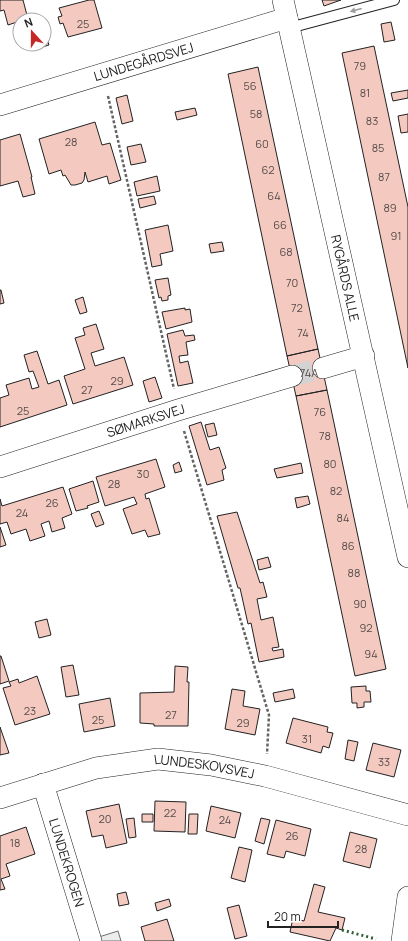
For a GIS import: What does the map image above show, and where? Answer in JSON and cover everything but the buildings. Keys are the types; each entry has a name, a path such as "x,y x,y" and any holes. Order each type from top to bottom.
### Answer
{"street":[{"name":"LUNDEGÅRDSVEJ","path":"0,105 286,15"},
{"name":"RYGÅRDS ALLE","path":"286,15 364,356 408,557"},
{"path":"323,368 364,356"},
{"name":"SØMARKSVEJ","path":"0,468 178,410 292,376"},
{"name":"LUNDESKOVSVEJ","path":"0,798 96,768 158,759 211,765 265,776 408,815"},
{"name":"LUNDEKROGEN","path":"43,784 91,941"},
{"path":"402,941 408,896"}],"lane":[{"path":"286,15 394,0"}],"shaded area":[{"path":"118,931 121,941 86,941"}],"tunnel":[{"path":"292,376 323,368"}],"hedge":[{"path":"342,930 376,939"}]}
